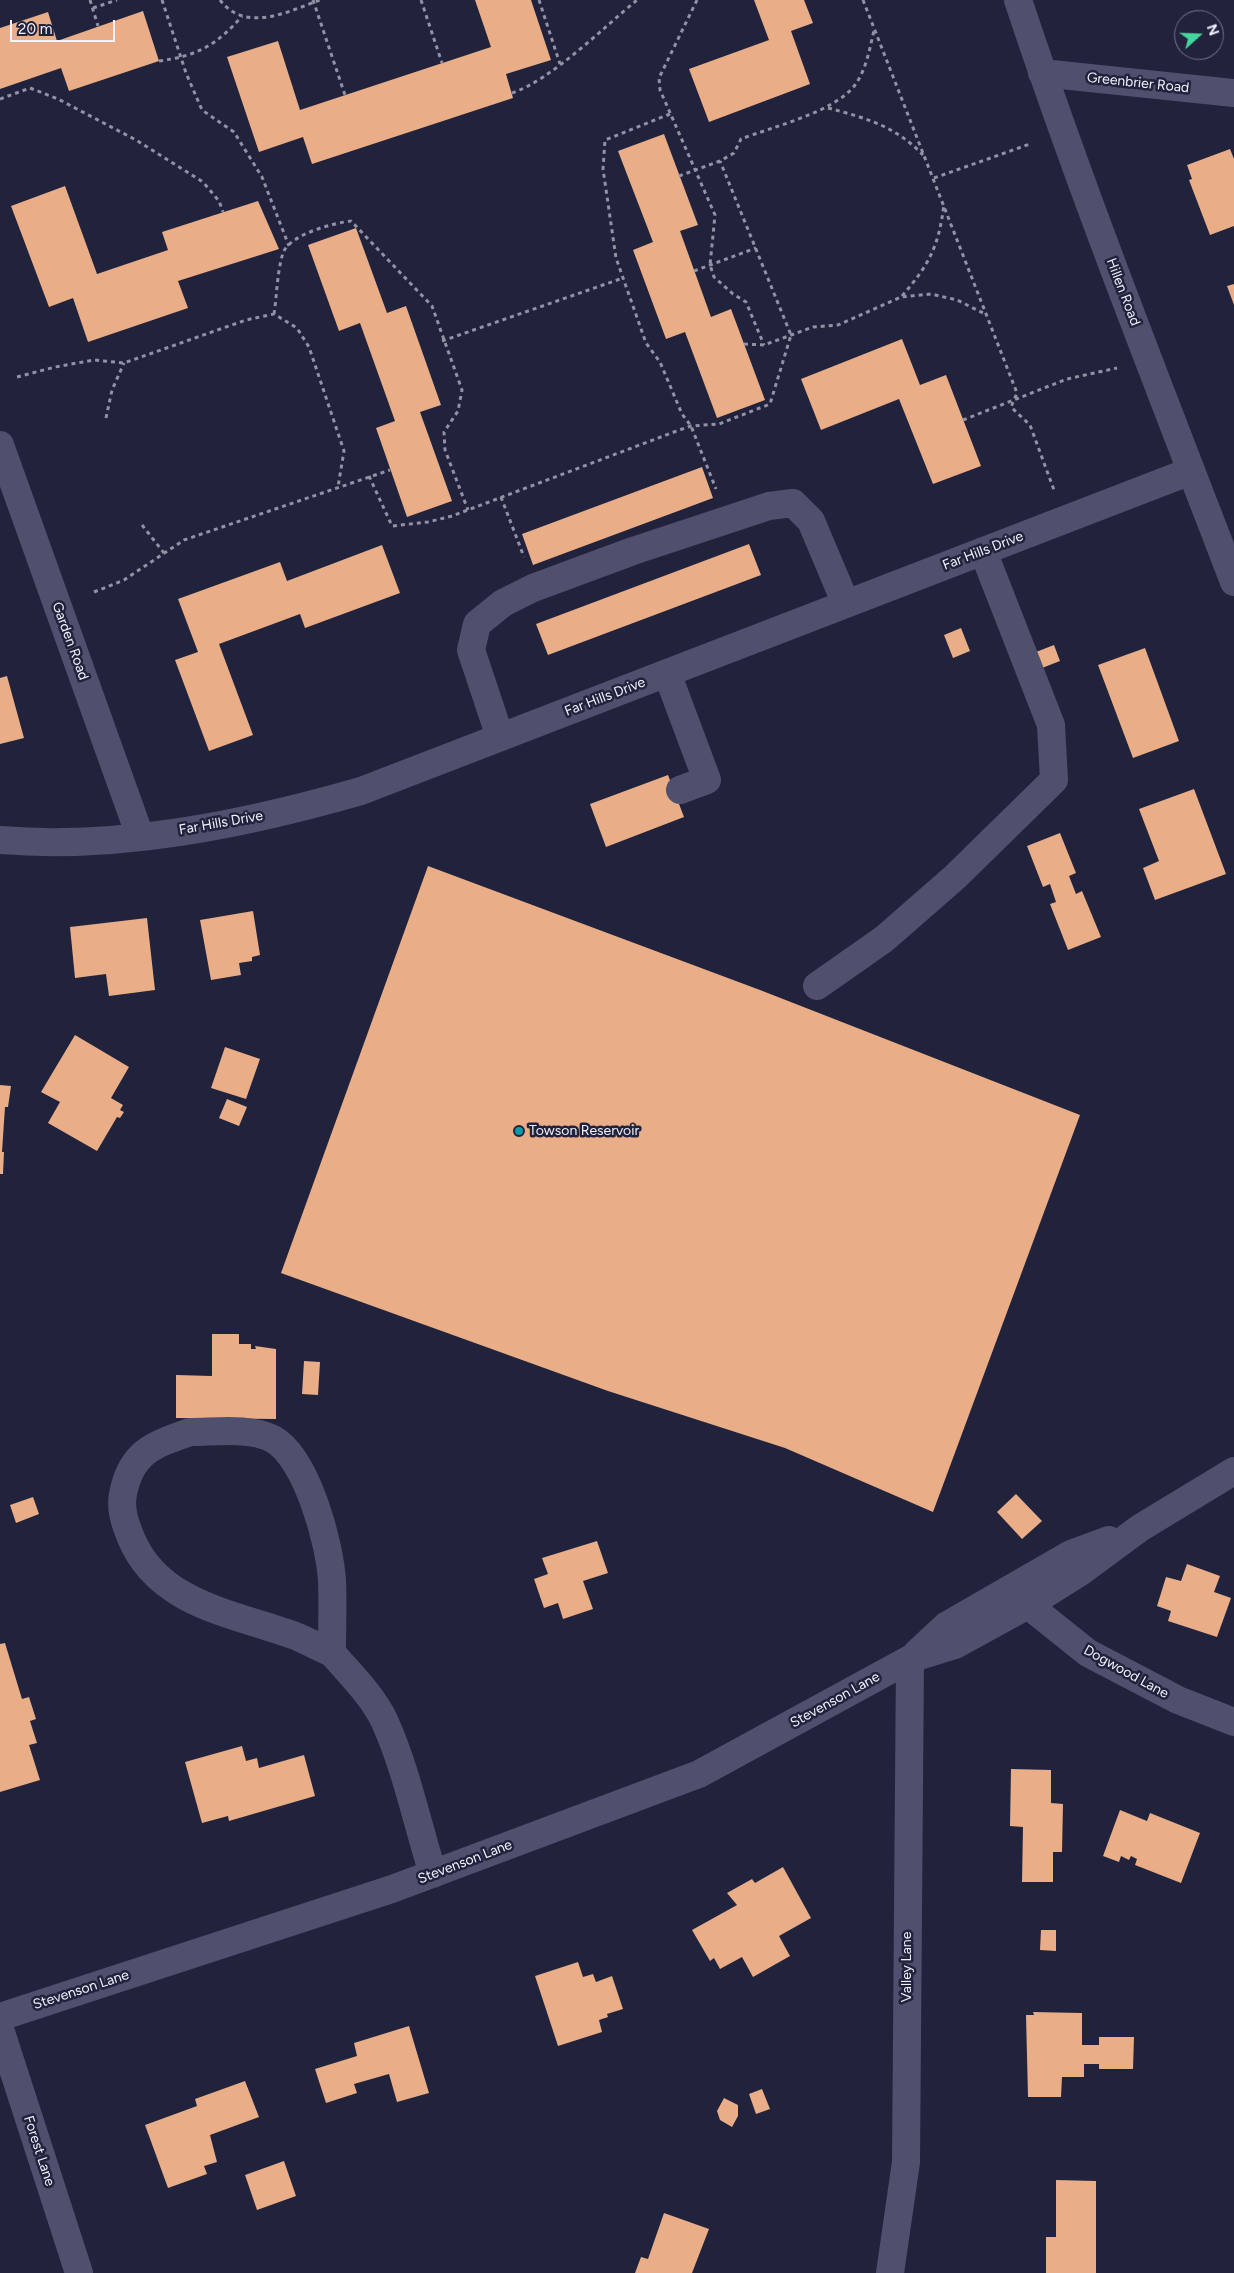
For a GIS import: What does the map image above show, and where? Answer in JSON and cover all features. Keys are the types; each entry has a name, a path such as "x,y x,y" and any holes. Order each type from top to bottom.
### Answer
{"street":[{"name":"Hillen Road","path":"1018,0 1042,73 1234,582"},
{"name":"Greenbrier Road","path":"1042,73 1234,92"},
{"name":"Garden Road","path":"0,445 140,836"},
{"name":"Far Hills Drive","path":"0,840 38,842 140,836 248,819 314,805 361,791 1191,471"},
{"path":"500,737 471,650 477,624 503,603 533,588 633,551 769,506 793,503 811,521 846,604"},
{"path":"817,986 884,939 955,877 1054,780 1051,725 983,551"},
{"path":"667,673 707,780 680,790"},
{"path":"332,1653 332,1579 318,1511 296,1461 274,1440 256,1434 228,1432 190,1432 160,1442 138,1458 127,1474 122,1504 124,1522 136,1550 154,1573 183,1596 226,1615 298,1637 332,1653 364,1690 383,1718 395,1749 433,1874"},
{"name":"Stevenson Lane","path":"0,2017 392,1889 699,1774 910,1659 955,1645 1028,1605 1079,1574 1140,1528 1234,1471"},
{"name":"Stevenson Lane","path":"910,1659 946,1626 1063,1559 1140,1528"},
{"name":"Dogwood Lane","path":"1028,1605 1088,1653 1178,1700 1234,1722"},
{"name":"Valley Lane","path":"890,2273 906,2162 910,1659"},
{"name":"Forest Lane","path":"0,2029 79,2273"}],"path":[{"path":"90,0 98,26"},
{"path":"93,8 117,0"},
{"path":"162,0 181,58 202,110 234,132 262,177 289,246"},
{"path":"220,0 242,16 264,19 320,0"},
{"path":"421,0 442,63"},
{"path":"539,0 560,64"},
{"path":"512,93 526,88 560,64 637,0"},
{"path":"697,0 659,78 660,90 694,171 715,215 710,265 714,277 733,294 746,302 764,345"},
{"path":"863,0 1017,393 1011,407 1030,425 1054,490"},
{"path":"313,1 345,95"},
{"path":"160,61 181,58 210,47 229,32 242,16"},
{"path":"679,176 720,161 734,153 740,139 827,108 855,85 868,55 875,29"},
{"path":"0,99 30,88 58,99 136,140 203,182 219,201 223,212"},
{"path":"827,108 859,116 892,129 910,141 925,157"},
{"path":"670,114 605,140 603,169 616,258 623,278 646,343 660,362 682,414 691,426 719,497"},
{"path":"934,178 1030,144"},
{"path":"369,476 392,526 428,522 468,510 691,426 719,424 770,404 790,335 720,161"},
{"path":"902,297 929,261 940,234 944,204"},
{"path":"274,314 284,251 300,236 336,223 351,221 432,306 442,341 462,390 458,411 444,432 445,450 468,510"},
{"path":"694,271 756,248"},
{"path":"442,341 623,278"},
{"path":"744,344 764,345 813,327 838,325 902,297 931,294 957,300 987,315"},
{"path":"17,378 55,367 94,360 124,363 246,320 274,314 297,328 309,347 344,451 338,487"},
{"path":"106,418 112,390 124,363"},
{"path":"963,420 1067,379 1118,368"},
{"path":"94,592 124,580 184,540 390,470"},
{"path":"501,497 526,561"},
{"path":"142,525 164,552"}],"building":[{"path":"475,0 531,0 551,60 506,74 513,98 312,164 303,137 259,152 227,57 278,41 300,110 491,47"},
{"path":"754,0 804,0 813,23 791,31 810,84 709,122 689,69 769,40"},
{"path":"143,11 159,61 69,91 61,68 0,89 0,28 48,12 57,41"},
{"path":"664,134 698,225 680,231 711,317 731,309 765,400 717,418 685,332 666,339 633,250 653,242 618,151"},
{"path":"1230,149 1234,159 1234,226 1210,235 1189,180 1192,179 1187,165"},
{"path":"65,186 97,274 168,250 162,232 258,201 279,249 178,281 188,308 88,342 73,298 49,307 11,206"},
{"path":"356,228 387,313 406,306 441,405 420,412 452,501 407,517 376,428 395,421 360,323 339,331 308,245"},
{"path":"1234,284 1234,305 1227,286"},
{"path":"902,339 920,385 946,375 981,466 933,484 899,399 821,430 801,379"},
{"path":"702,467 713,498 533,565 522,534"},
{"path":"749,544 761,575 548,655 536,624"},
{"path":"382,545 400,593 305,628 300,614 219,644 253,735 209,751 175,660 198,652 178,599 280,562 287,581"},
{"path":"961,628 970,651 953,658 944,635"},
{"path":"1054,645 1060,661 1042,668 1036,652"},
{"path":"1145,648 1179,741 1133,758 1098,665"},
{"path":"7,676 24,738 0,744 0,678"},
{"path":"668,775 684,817 606,847 590,804"},
{"path":"1194,789 1226,874 1155,900 1143,868 1159,861 1139,809"},
{"path":"1060,833 1076,873 1069,876 1076,894 1082,891 1101,937 1068,950 1050,904 1056,902 1050,884 1043,887 1027,846"},
{"path":"428,866 760,990 1080,1115 933,1512 785,1448 608,1391 281,1273"},
{"path":"253,911 260,955 252,957 252,961 239,963 241,975 211,980 200,920"},
{"path":"147,918 155,990 109,996 106,974 75,978 70,927"},
{"path":"75,1035 129,1067 111,1098 123,1105 120,1110 124,1112 120,1118 117,1117 97,1151 48,1123 60,1102 41,1092"},
{"path":"225,1047 260,1059 246,1099 211,1088"},
{"path":"0,1085 11,1086 8,1107 5,1107 2,1152 4,1152 3,1174 0,1174"},
{"path":"227,1099 247,1107 239,1126 219,1118"},
{"path":"212,1334 239,1334 239,1344 251,1344 251,1349 256,1349 255,1346 276,1349 276,1419 176,1418 176,1375 212,1376"},
{"path":"304,1361 320,1362 318,1395 302,1394"},
{"path":"1016,1494 1042,1521 1022,1539 997,1512"},
{"path":"33,1497 39,1514 16,1523 10,1505"},
{"path":"597,1541 608,1573 583,1581 593,1609 563,1619 558,1603 544,1608 534,1579 548,1574 542,1558"},
{"path":"1187,1564 1220,1576 1214,1592 1231,1598 1217,1637 1168,1621 1171,1611 1157,1606 1166,1577 1181,1581"},
{"path":"5,1643 22,1699 29,1697 36,1719 30,1721 37,1743 29,1745 40,1780 0,1792 0,1644"},
{"path":"242,1746 246,1761 257,1758 259,1768 304,1755 315,1796 229,1821 228,1816 202,1823 185,1762"},
{"path":"1011,1769 1051,1770 1051,1803 1063,1804 1062,1852 1053,1852 1053,1882 1022,1882 1023,1827 1010,1826"},
{"path":"1120,1810 1147,1821 1150,1813 1200,1833 1181,1883 1135,1865 1137,1859 1131,1856 1129,1860 1121,1856 1119,1862 1103,1856"},
{"path":"783,1867 811,1918 779,1936 790,1956 753,1977 742,1957 720,1969 714,1958 710,1961 692,1930 737,1905 727,1893 752,1879 755,1883"},
{"path":"1041,1930 1056,1930 1056,1951 1040,1950"},
{"path":"578,1962 583,1977 593,1974 596,1982 612,1976 623,2009 607,2014 608,2017 599,2020 602,2032 558,2046 535,1976"},
{"path":"1033,2012 1082,2013 1082,2045 1099,2045 1099,2037 1134,2037 1133,2069 1099,2069 1099,2064 1084,2064 1084,2077 1062,2077 1061,2097 1028,2097 1026,2015 1034,2015"},
{"path":"409,2026 429,2093 397,2102 389,2074 354,2084 357,2093 326,2103 315,2069 357,2056 354,2043"},
{"path":"245,2081 259,2117 210,2135 217,2162 204,2166 207,2174 168,2188 145,2125 197,2106 195,2099"},
{"path":"762,2089 770,2109 756,2114 749,2094"},
{"path":"724,2098 738,2105 738,2116 732,2127 720,2120 717,2111"},
{"path":"284,2161 296,2196 257,2210 245,2175"},
{"path":"1056,2180 1096,2181 1096,2273 1046,2273 1046,2237 1056,2237"},
{"path":"664,2213 709,2229 692,2273 635,2273 641,2257 648,2259"}],"place":[{"name":"Towson Reservoir","path":"519,1131"}]}
